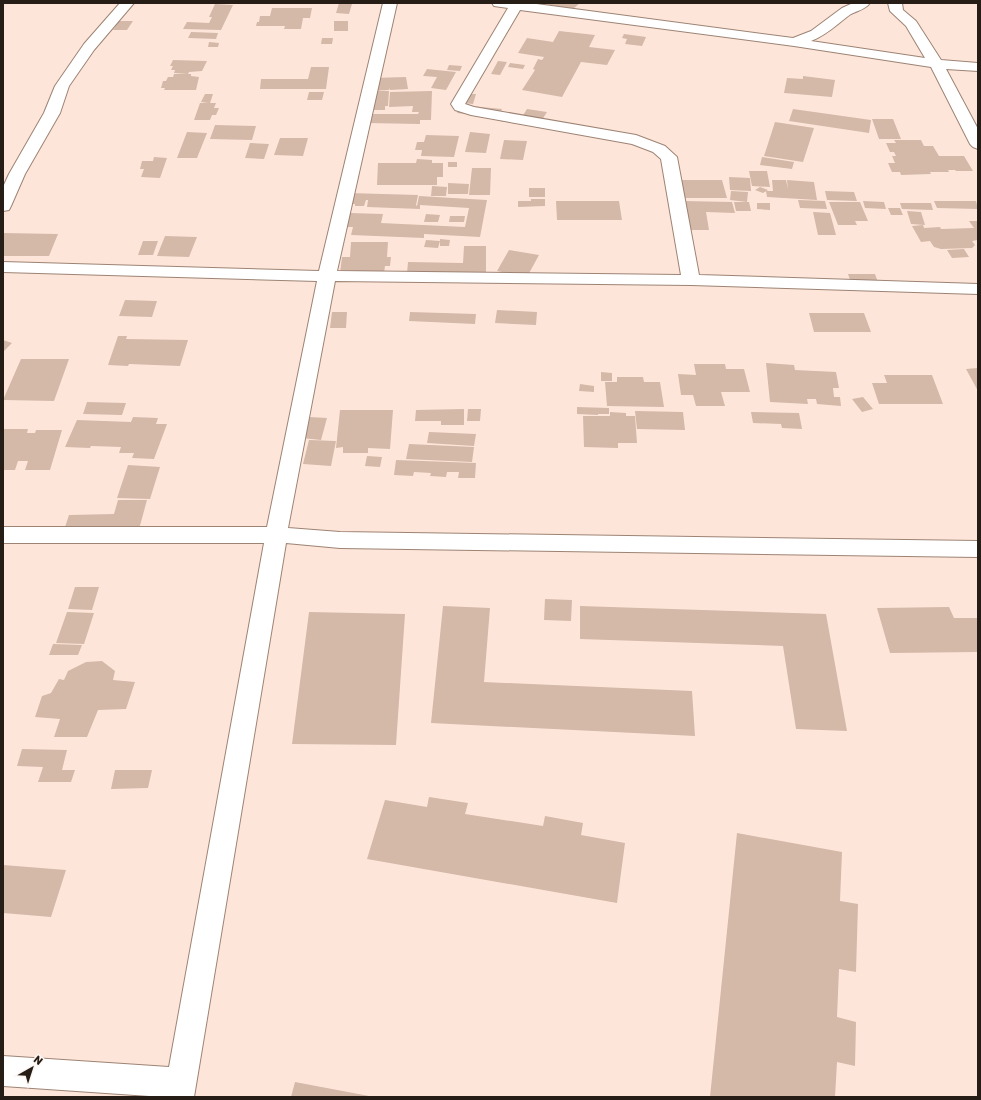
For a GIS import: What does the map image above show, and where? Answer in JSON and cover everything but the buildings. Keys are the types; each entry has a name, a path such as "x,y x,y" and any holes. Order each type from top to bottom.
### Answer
{"street":[{"path":"3,206 17,174 52,113 62,86 89,46 127,3"},
{"path":"3,1071 181,1090 276,535 327,276 390,3"},
{"path":"499,3 794,42 936,64 978,67"},
{"path":"794,42 816,34 847,11 863,3"},
{"path":"895,3 897,11 910,24 936,64 978,144"},
{"path":"507,4 458,104 460,107 471,111 636,140 659,149 669,157 691,280"},
{"path":"3,267 327,276 691,280 978,288"},
{"path":"3,536 276,535 340,540 978,549"}]}
